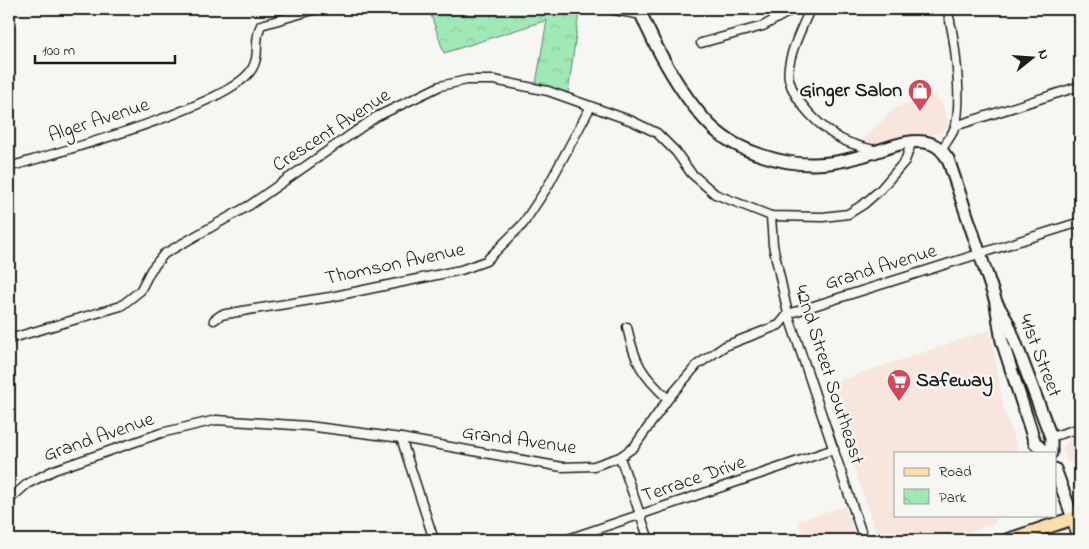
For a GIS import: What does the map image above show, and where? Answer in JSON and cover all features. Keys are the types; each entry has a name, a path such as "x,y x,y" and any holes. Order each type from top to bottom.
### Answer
{"main road":[{"path":"641,12 689,99 716,131 739,145 766,157 792,164 832,162 880,151 912,141 933,144 941,151"},
{"name":"41st Street","path":"941,151 948,159 982,254 996,302 998,325 1035,442 1045,452"},
{"name":"41st Street","path":"996,302 1008,323 1051,438 1051,452"},
{"path":"1017,385 1029,380"},
{"path":"1056,471 1076,517 1079,540"},
{"path":"1008,540 1076,517"}],"street":[{"name":"Alger Avenue","path":"9,167 200,105 235,86 252,70 257,57 255,37 261,25 317,9"},
{"path":"609,9 641,12"},
{"path":"701,43 763,26 794,9"},
{"path":"810,9 791,60 789,78 796,94 805,107 831,133 842,140 880,151"},
{"path":"941,151 955,126 958,111 957,84 947,9"},
{"name":"Crescent Avenue","path":"9,339 122,306 140,291 151,270 164,254 250,204 376,118 440,86 467,80 494,80 548,91 657,133 676,152 691,173 715,194 771,216 814,218 848,214 864,204 880,190 905,160 912,141"},
{"path":"955,126 1080,86"},
{"name":"Thomson Avenue","path":"214,320 221,316 248,310 330,297 461,270 486,261 524,224 548,186 591,106"},
{"name":"42nd Street Southeast","path":"771,216 773,245 788,314 864,540"},
{"name":"Grand Avenue","path":"12,497 42,475 89,456 161,433 216,420 308,426 401,438 562,467 594,466 620,458 634,447 668,399 697,365 725,346 778,324 788,314 1080,222"},
{"path":"628,326 633,352 645,378 668,399"},
{"path":"1051,438 1080,428"},
{"path":"401,438 434,540"},
{"name":"Terrace Drive","path":"565,540 834,449"},
{"path":"620,458 649,540"}],"shaded area":[{"path":"935,94 938,101 941,100 949,125 940,134 917,133 876,145 863,139 897,107"},
{"path":"990,330 1004,410 1019,452 894,452 894,516 1004,516 995,519 996,523 947,540 879,540 826,385"},
{"path":"1080,436 1080,489 1072,474 1075,472 1071,462 1067,463 1062,449 1069,439"},
{"path":"845,506 856,540 805,540 798,521"}],"green space":[{"path":"429,9 589,9 579,12 568,93 536,84 547,20 444,53"}],"place":[{"name":"Ginger Salon","path":"920,112"},
{"name":"Safeway","path":"899,402"}]}
